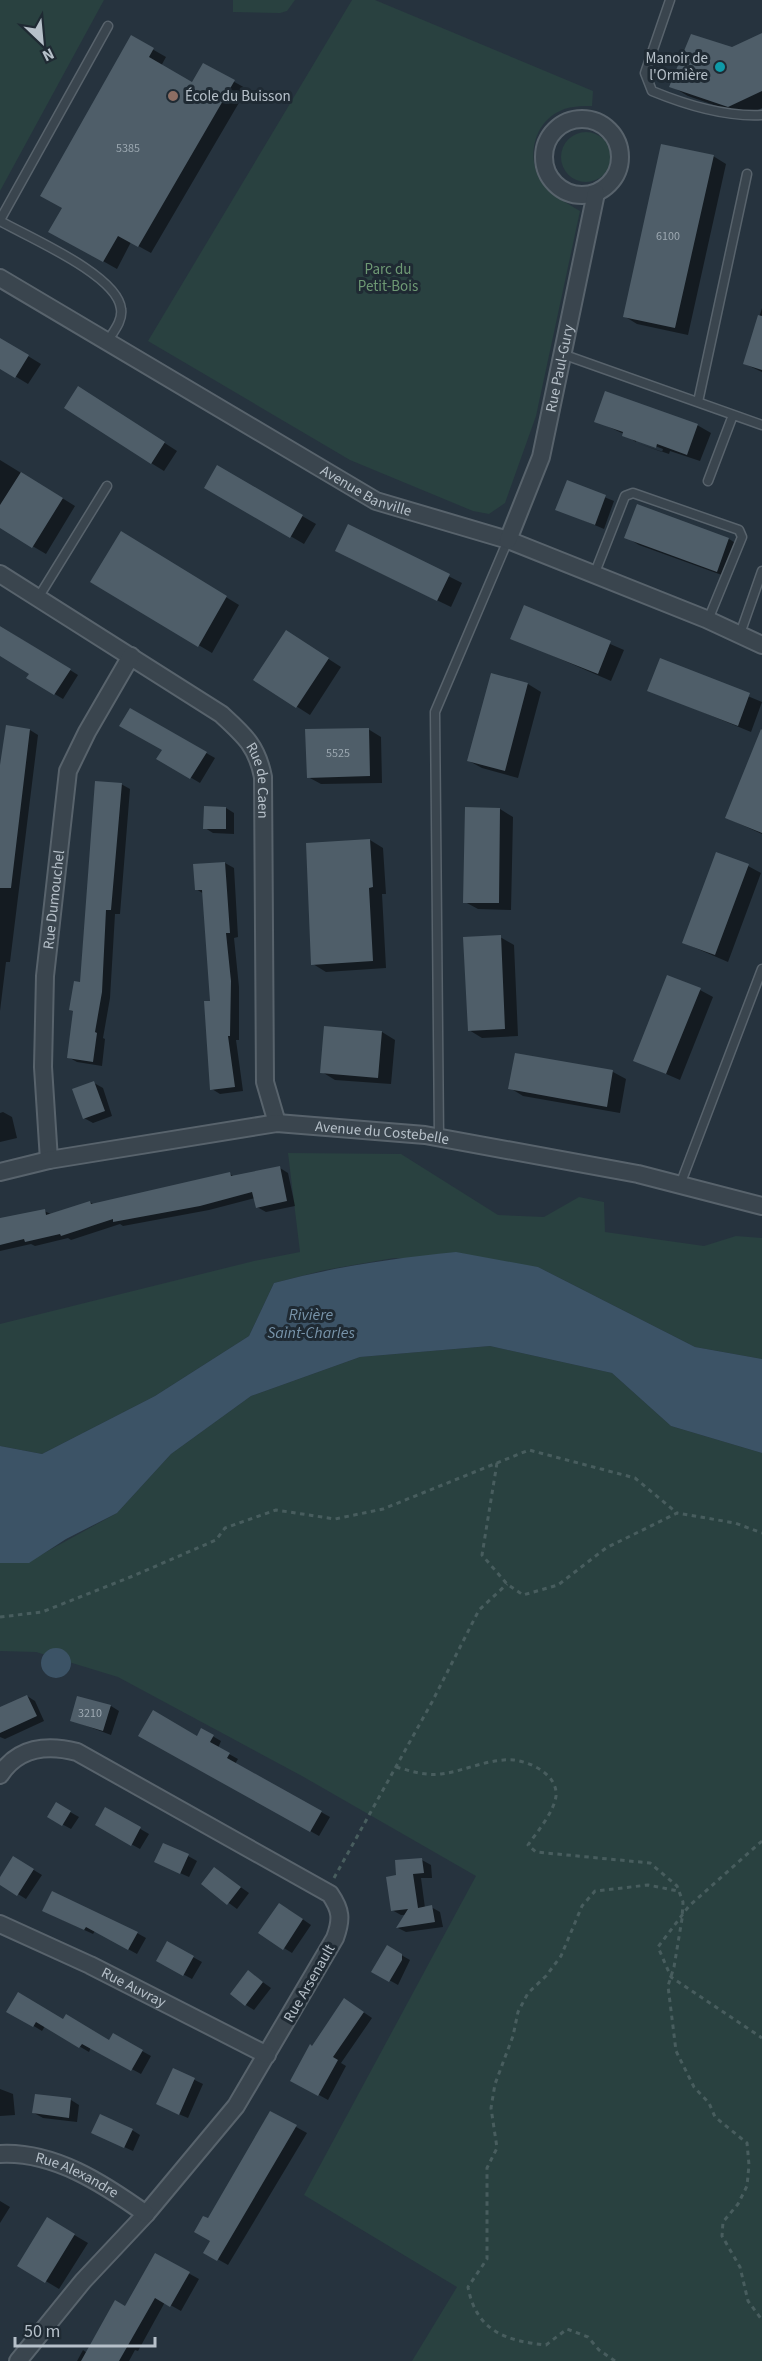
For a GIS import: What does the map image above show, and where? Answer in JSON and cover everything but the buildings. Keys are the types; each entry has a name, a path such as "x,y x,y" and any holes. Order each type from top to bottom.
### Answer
{"street":[{"path":"584,119 597,122 608,129 616,139 620,151 620,164 615,176 607,186 596,193 584,196 572,194 552,181 546,170 546,146 551,136 571,121 584,119"},
{"name":"Rue Paul-Gury","path":"508,540 541,457 596,193"},
{"name":"Avenue Banville","path":"0,278 376,501 508,540 708,620 762,645"},
{"name":"Rue de Caen","path":"0,574 221,714 247,739 259,756 263,777 266,1082 277,1123"},
{"name":"Rue Dumouchel","path":"49,1160 43,1067 45,976 68,771 87,732 131,656"},
{"name":"Avenue du Costebelle","path":"0,1172 49,1160 277,1123 439,1137 638,1174 762,1206"},
{"path":"0,1775 7,1764 26,1752 54,1746 77,1752 327,1892"},
{"name":"Rue Arsenault","path":"18,2361 83,2281 146,2214 236,2106 335,1938 341,1921 339,1907 327,1892"},
{"name":"Rue Auvray","path":"0,1924 90,1965 267,2055"},
{"name":"Rue Alexandre","path":"0,2154 19,2152 74,2169 115,2192 146,2214"}],"lane":[{"path":"670,0 645,73 652,90 676,101 741,116 762,115"},
{"path":"106,342 118,324 122,309 113,292 89,270 0,220 108,26"},
{"path":"698,402 747,174"},
{"path":"562,354 762,425"},
{"path":"708,481 732,415"},
{"path":"38,598 108,486"},
{"path":"594,575 625,496 633,493 739,530 742,537 708,620"},
{"path":"439,1137 435,712 508,540"},
{"path":"740,634 762,571"},
{"path":"680,1185 762,969"}],"path":[{"path":"0,1617 22,1616 42,1611 123,1580 216,1540 225,1528 276,1510 334,1520 383,1509 529,1450 635,1478 677,1513 735,1523 762,1533"},
{"path":"497,1463 482,1555 507,1584 523,1595 558,1585 606,1548 677,1513"},
{"path":"327,1892 479,1610 507,1584"},
{"path":"396,1767 422,1774 432,1774 491,1762 513,1760 534,1764 546,1774 555,1787 556,1797 528,1845 537,1852 650,1863 676,1886 683,1902 668,1986 676,2051 694,2087 710,2103 716,2117 747,2143 749,2165 747,2186 738,2204 723,2222 722,2236 740,2267 748,2301 762,2320"},
{"path":"762,1841 682,1914 658,1947 671,1977 762,2038"},
{"path":"615,2361 599,2350 588,2337 567,2329 546,2345 522,2342 501,2335 486,2327 471,2299 468,2287 487,2259 487,2168 497,2148 491,2108 495,2084 513,2036 518,2012 528,1993 546,1976 561,1956 582,1906 595,1892 648,1885 679,1892"}],"green space":[{"path":"0,0 104,0 0,191"},
{"path":"233,0 295,0 287,11 280,13 233,12"},
{"name":"Parc du Petit-Bois","path":"352,0 375,0 593,91 592,106 568,108 551,116 544,123 535,140 534,160 540,179 563,201 580,211 536,416 505,503 489,514 473,511 350,460 148,341"},
{"path":"581,132 591,132 604,139 611,152 611,162 604,175 591,182 581,182 572,178 565,171 561,162 561,152 565,143 572,136"},
{"path":"288,1153 401,1154 498,1215 544,1217 579,1197 604,1202 605,1232 704,1246 736,1236 762,1238 762,1359 695,1347 538,1267 394,1258 325,1270 274,1283 249,1336 155,1396 42,1454 0,1446 0,1324 254,1261 300,1252"},
{"path":"490,1346 612,1373 671,1426 762,1453 762,2361 412,2361 457,2287 304,2195 476,1876 302,1776 118,1677 36,1652 0,1651 0,1563 26,1563 117,1513 171,1454 251,1396 360,1357"}],"water":[{"name":"Rivière Saint-Charles","path":"456,1252 538,1267 695,1347 762,1359 762,1453 671,1426 612,1373 490,1346 360,1357 251,1396 171,1454 117,1513 66,1539 29,1563 0,1563 0,1446 42,1454 155,1396 249,1336 274,1283 364,1264"},
{"path":"56,1648 62,1649 70,1657 70,1669 62,1677 56,1678 50,1677 42,1669 41,1663 42,1657 50,1649"}],"place":[{"name":"Manoir de l'Ormière","path":"720,67"},
{"name":"École du Buisson","path":"173,96"}]}
